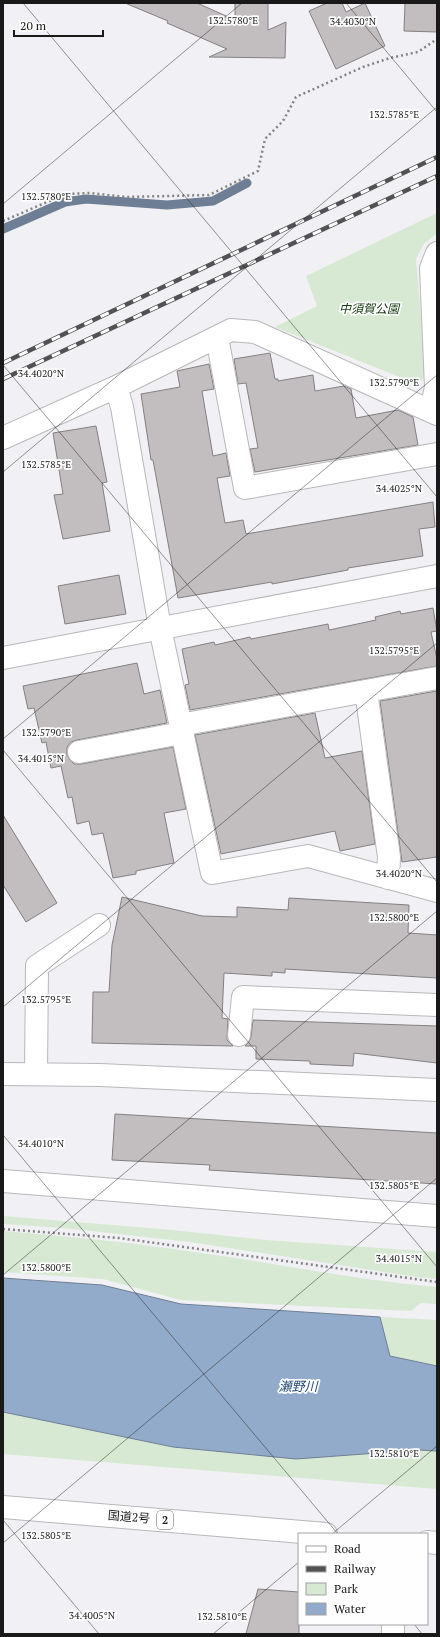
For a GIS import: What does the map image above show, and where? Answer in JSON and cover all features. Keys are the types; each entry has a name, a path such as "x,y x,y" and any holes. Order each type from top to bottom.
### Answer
{"main road":[{"path":"3,438 116,387 231,330 255,332 434,412 436,387 431,268 437,253"},
{"path":"217,337 245,488 437,454"},
{"path":"116,387 122,407 160,628 212,873 308,856 437,891"},
{"path":"3,658 437,576"},
{"path":"79,752 181,729 437,678"},
{"path":"366,691 389,857 388,878"},
{"path":"36,1074 37,966 99,925"},
{"path":"239,1035 243,997 437,1005"},
{"path":"3,1074 100,1075 437,1090"},
{"path":"3,1181 437,1216"},
{"name":"国道2号","path":"3,1507 314,1533"}],"path":[{"path":"3,221 66,194 90,193 126,197 209,195 258,171 265,139 283,121 296,97 363,67 390,58 418,52 437,39"},
{"path":"3,1229 119,1238 437,1282"}],"green space":[{"name":"中須賀公園","path":"437,213 437,233 423,245 416,259 426,376 417,384 275,327 317,306 306,276"},
{"path":"3,1216 173,1230 266,1240 437,1252 437,1279 190,1242 64,1228 3,1224"},
{"path":"3,1231 141,1245 218,1255 374,1280 437,1287 437,1304 421,1303 411,1311 181,1300 103,1279 3,1272"},
{"path":"380,1317 437,1320 437,1366 390,1356"},
{"path":"3,1412 173,1447 296,1459 418,1450 437,1451 437,1489 3,1454"}],"water":[{"name":"瀬野川","path":"3,1278 102,1285 181,1304 380,1317 390,1356 437,1366 437,1451 418,1450 296,1459 173,1447 3,1412"}],"building":[{"path":"125,3 197,3 235,20 235,3 268,3 268,30 286,22 285,58 209,57 227,49 167,23 168,21"},
{"path":"327,3 342,3 346,12 365,3 385,46 336,69 309,11"},
{"path":"405,3 437,3 437,32 404,31"},
{"path":"270,353 275,379 278,379 278,381 313,375 315,391 344,386 351,389 356,418 398,410 413,417 418,445 255,472 250,449 258,448 246,383 238,384 234,359"},
{"path":"209,364 214,389 202,391 213,456 226,453 230,476 217,478 225,523 243,520 246,534 433,502 435,527 419,529 423,556 348,568 348,570 272,584 272,582 178,598 153,460 151,460 141,394 180,387 177,371"},
{"path":"96,426 107,482 102,483 110,531 63,539 54,495 63,494 53,433"},
{"path":"119,575 126,614 65,624 58,586"},
{"path":"433,608 437,631 431,632 437,659 437,666 190,710 185,685 189,684 182,649 214,642 215,645 250,637 251,639 328,624 329,630 376,620 375,617 400,611 401,614"},
{"path":"137,663 144,694 160,690 167,723 77,740 71,742 67,747 67,755 74,764 81,764 173,747 186,809 164,813 174,863 136,871 136,874 113,878 103,833 92,835 89,821 77,824 72,797 68,798 61,766 51,768 46,742 42,743 34,708 28,709 23,686"},
{"path":"437,691 437,857 402,862 380,701"},
{"path":"315,713 325,758 362,751 375,844 340,851 335,831 221,854 195,735"},
{"path":"3,815 57,903 26,922 3,885"},
{"path":"122,897 202,916 237,917 237,907 288,910 289,898 409,905 408,933 437,935 437,978 285,969 285,973 272,972 272,976 224,973 222,1018 228,1019 227,1040 233,1046 92,1043 93,992 109,992 112,945"},
{"path":"253,1020 437,1026 437,1063 354,1053 353,1066 310,1064 310,1061 256,1059 256,1046 245,1046 251,1037"},
{"path":"115,1114 437,1133 437,1184 209,1170 210,1165 112,1160"},
{"path":"258,1589 298,1592 299,1634 246,1634"}],"waterway":[{"path":"3,229 65,202 86,199 167,205 213,201 247,183"}],"railway":[{"path":"3,363 437,157"},
{"path":"3,379 437,176"}]}
